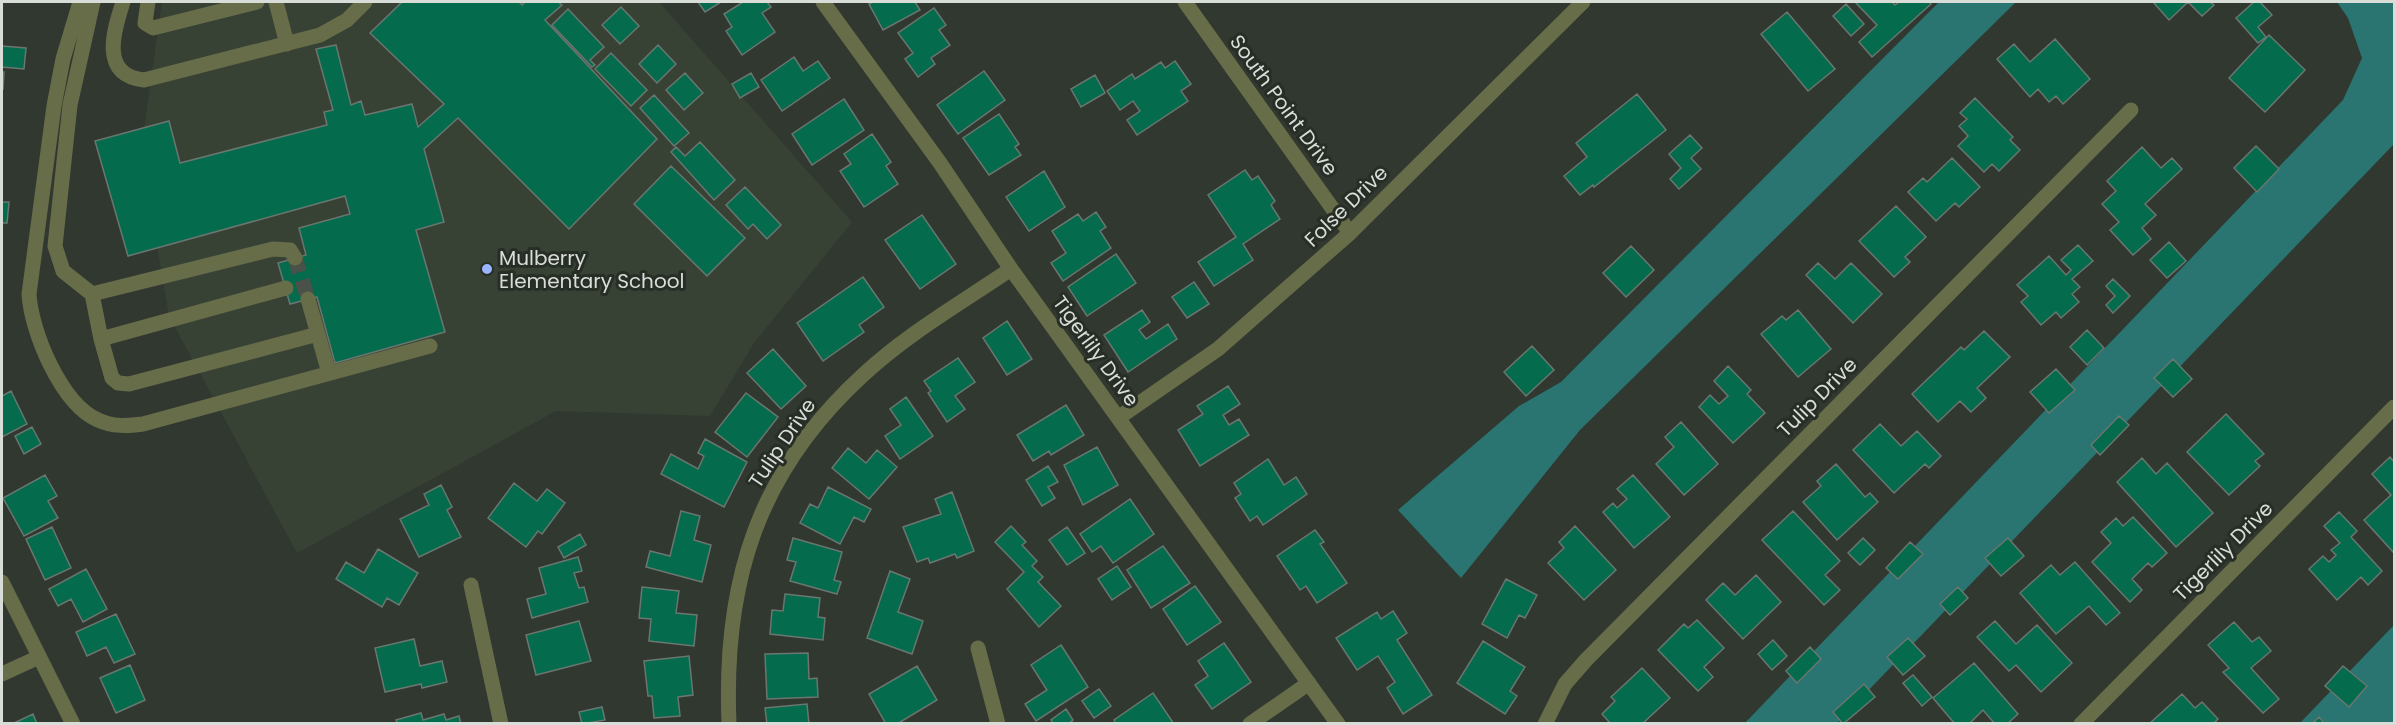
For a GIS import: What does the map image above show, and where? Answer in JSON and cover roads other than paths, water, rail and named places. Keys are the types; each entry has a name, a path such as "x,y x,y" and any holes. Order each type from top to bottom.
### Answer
{"street":[{"path":"80,2 63,59 54,106 29,294 30,308 39,337 71,399 84,412 98,420 129,426 430,346"},
{"path":"93,2 70,105 55,246 63,271 92,294 112,378 123,385 318,334"},
{"path":"123,2 112,49 121,69 136,79 159,78 327,31 347,20 365,2"},
{"path":"148,2 145,23 153,28 256,2"},
{"path":"276,2 287,44"},
{"name":"Tigerlily Drive","path":"823,2 940,163 1011,269 1338,723"},
{"name":"South Point Drive","path":"1185,2 1350,233"},
{"name":"Folse Drive","path":"1118,418 1218,350 1350,233 1583,2"},
{"name":"Tulip Drive","path":"1545,723 1565,684 1586,660 2132,110"},
{"path":"92,294 273,249 290,250 296,258"},
{"name":"Tulip Drive","path":"729,723 730,628 737,586 751,540 784,470 827,411 864,373 897,347 1011,269"},
{"path":"101,339 286,288"},
{"path":"308,299 329,373"},
{"name":"Tigerlily Drive","path":"2081,723 2394,407"},
{"path":"2,582 73,723"},
{"path":"471,585 501,723"},
{"path":"978,648 998,723"},
{"path":"2,674 39,657"},
{"path":"1250,723 1309,683"}],"water":[{"path":"1939,2 2016,2 1580,430 1461,578 1398,510 1519,406 1561,382"},
{"path":"2337,2 2394,2 2394,144 1837,723 1744,724 2343,100 2362,58 2348,18"},
{"path":"2394,625 2394,723 2300,723"}],"tunnel":[{"path":"295,258 308,299"}],"place":[{"name":"Mulberry Elementary School","path":"487,269"}]}
